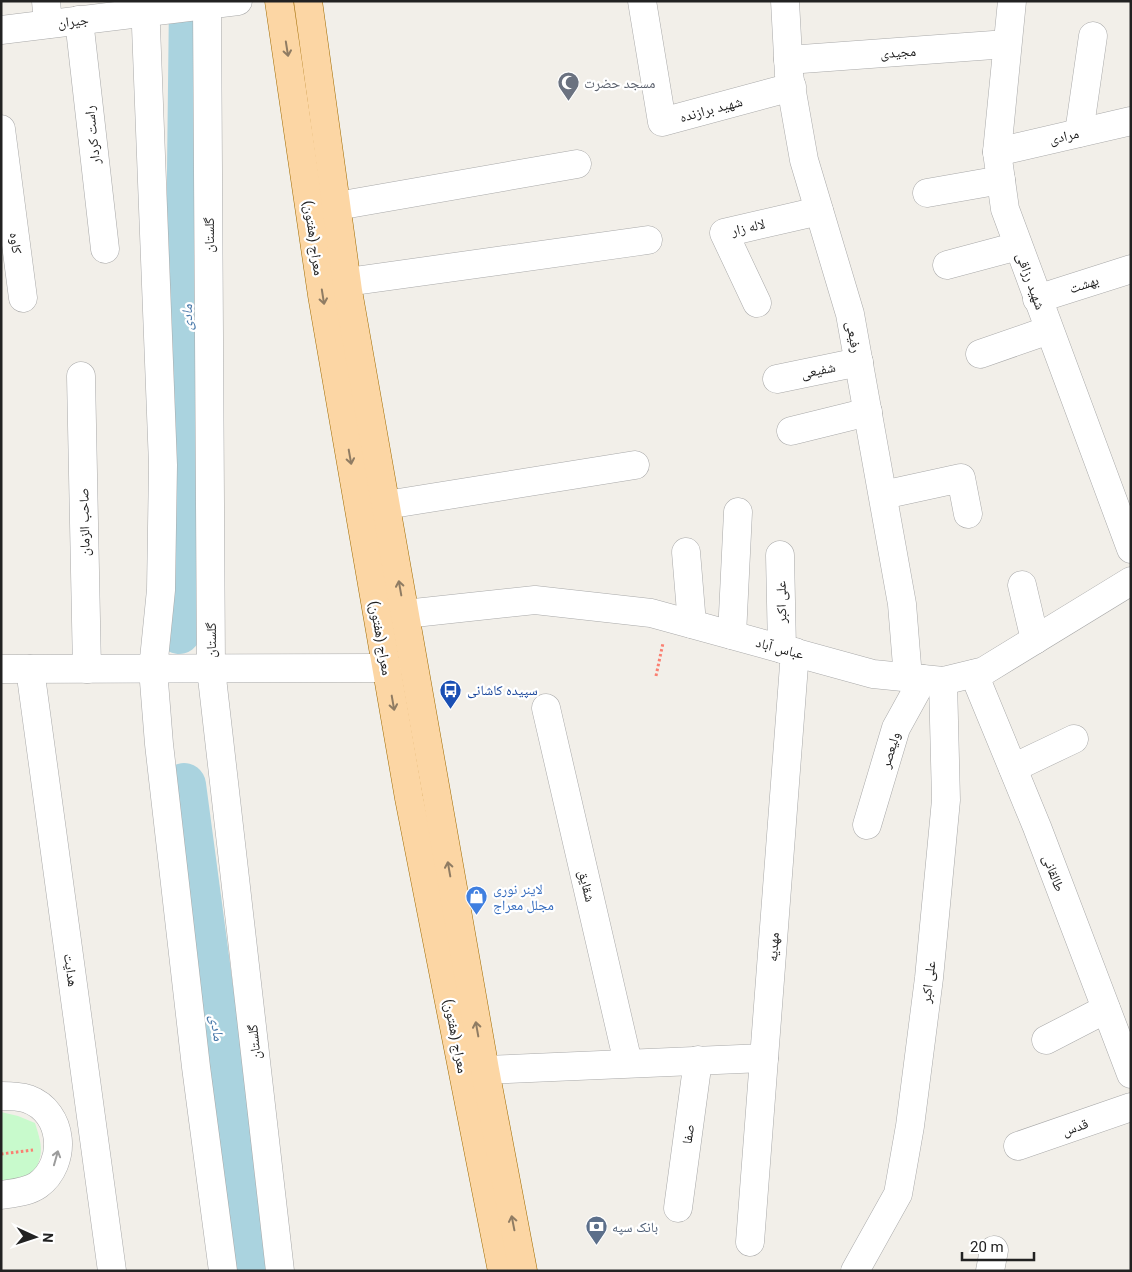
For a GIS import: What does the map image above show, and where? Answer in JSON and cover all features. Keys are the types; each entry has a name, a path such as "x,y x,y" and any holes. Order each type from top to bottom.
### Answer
{"main road":[{"name":"معراج (هفتون)","path":"279,1 322,295 409,798 502,1271"},
{"name":"معراج (هفتون)","path":"308,1 347,282 522,1271"}],"street":[{"name":"جیران","path":"1,30 47,13 79,20 145,7 207,5 238,1"},
{"name":"شهید برازنده","path":"642,1 662,122 792,88"},
{"name":"رفیعی","path":"785,1 788,60 804,160 850,314 902,604 925,679"},
{"name":"شهید رزاقی","path":"1012,1 997,152 1005,209 1131,549"},
{"name":"گلستان","path":"207,5 211,670 280,1271"},
{"path":"145,7 163,464 162,590 153,669 196,1067 223,1271"},
{"name":"راست کردار","path":"79,20 105,249"},
{"path":"1079,133 1093,36"},
{"name":"مجیدی","path":"788,60 1008,44"},
{"name":"مرادی","path":"997,152 1131,121"},
{"name":"کاوه","path":"1,128 23,298"},
{"path":"337,206 576,164"},
{"path":"927,193 1001,180"},
{"name":"لاله زار","path":"757,303 724,233 820,212"},
{"path":"347,282 648,240"},
{"path":"948,265 1018,246"},
{"name":"بهشت","path":"1037,299 1131,269"},
{"path":"980,354 1049,330"},
{"name":"شفیعی","path":"777,379 859,362"},
{"name":"صاحب الزمان","path":"81,376 87,669"},
{"path":"791,431 868,412"},
{"path":"386,504 635,465"},
{"path":"883,495 960,478 968,514"},
{"path":"732,635 738,512"},
{"path":"680,621 686,552"},
{"name":"علی اکبر","path":"780,555 788,650"},
{"path":"1022,585 1035,640"},
{"name":"عباس آباد","path":"405,614 535,600 651,613 873,674 925,679 974,674 984,671 1129,587"},
{"name":"مهدیه","path":"750,1242 764,1058 788,650"},
{"path":"1,669 211,670 387,668"},
{"name":"هدایت","path":"30,669 112,1271"},
{"name":"طالقانی","path":"974,674 1013,768 1131,1074"},
{"name":"ولیعصر","path":"867,825 896,728 925,679"},
{"name":"علی اکبر","path":"855,1271 898,1194 910,1126 929,978 946,800 925,679"},
{"name":"شقایق","path":"546,708 628,1063"},
{"path":"1013,768 1074,739"},
{"path":"1046,1040 1106,1009"},
{"path":"485,1070 764,1058"},
{"name":"صفا","path":"678,1208 698,1060"},
{"path":"1,1096 14,1096 35,1103 51,1118 57,1132 59,1147 56,1162 48,1175 38,1185 13,1193"},
{"name":"قدس","path":"1018,1146 1131,1107"},
{"path":"57,1132 92,1127"}],"path":[{"path":"656,676 680,621"}],"green space":[{"path":"1,1112 35,1123 40,1140 41,1153 38,1165 30,1181 1,1185"}],"waterway":[{"name":"مادی","path":"179,632 184,595 191,1"},
{"name":"مادی","path":"184,785 249,1271"}],"place":[{"name":"مسجد حضرت","path":"568,102"},
{"name":"سپیده کاشانی","path":"451,709"},
{"name":"لاینر نوری مجلل معراج","path":"477,916"},
{"name":"بانک سپه","path":"596,1246"}]}
